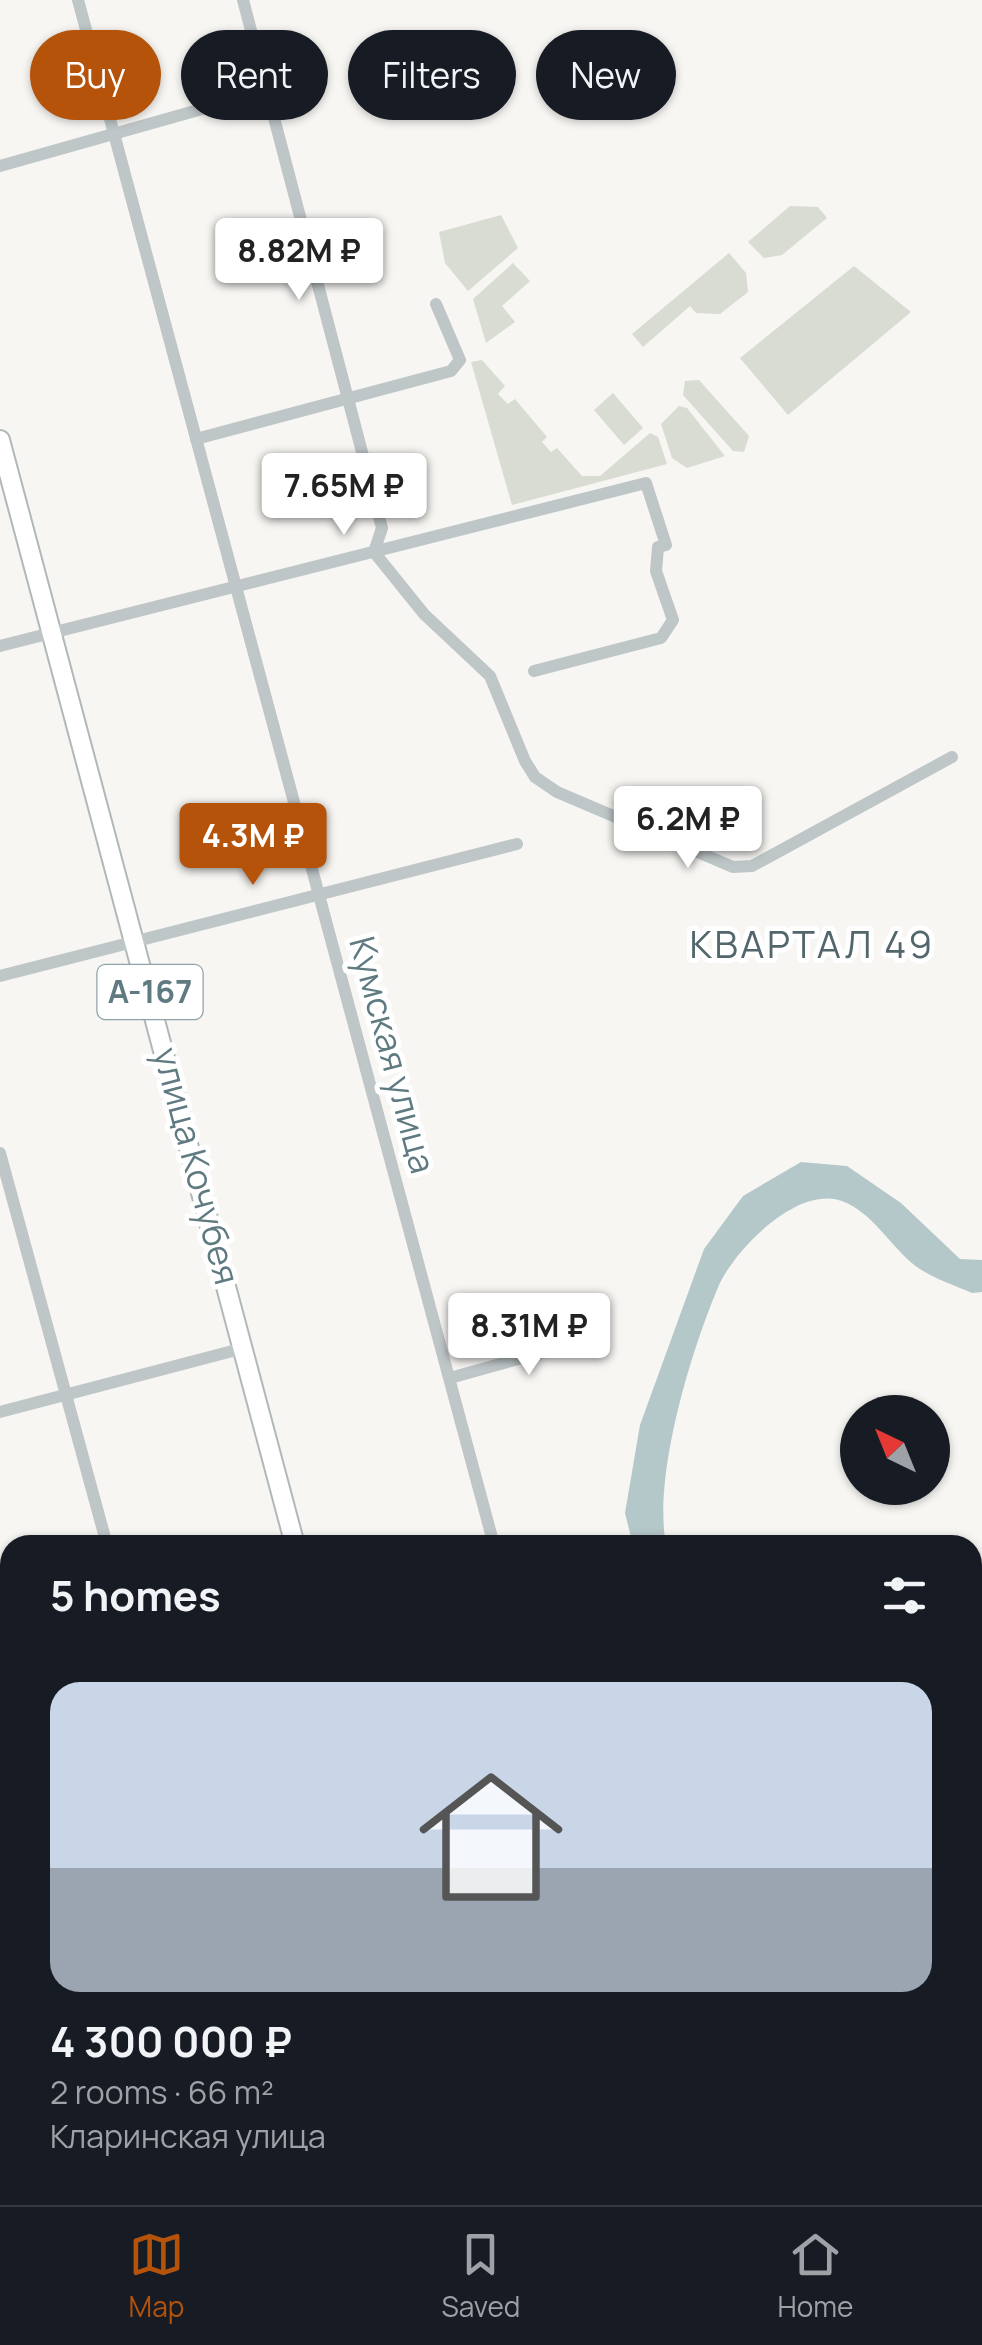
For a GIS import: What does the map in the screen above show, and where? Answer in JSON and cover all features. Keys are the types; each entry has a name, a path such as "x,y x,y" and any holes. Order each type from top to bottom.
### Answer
{"main road":[{"name":"улица Кочубея","path":"0,440 292,1535"}],"street":[{"name":"Кумская улица","path":"78,0 491,1535"},
{"path":"243,0 251,30"},
{"path":"0,166 181,115"},
{"path":"274,120 382,528 374,552"},
{"path":"196,439 451,371 460,360 436,304"},
{"path":"0,646 646,483 666,545 658,547 656,571 673,620 661,638 534,671"},
{"path":"374,552 424,614 490,676 536,777 557,792 733,867 752,866 952,757"},
{"path":"0,976 517,844"},
{"path":"0,1153 104,1535"},
{"path":"450,1378 596,1337"},
{"path":"0,1412 244,1348"}],"shaded area":[{"path":"790,206 818,207 827,218 782,255 764,258 748,242"},
{"path":"501,215 518,248 468,291 445,263 439,232"},
{"path":"729,253 746,273 748,292 720,314 696,313 690,306 643,347 632,334"},
{"path":"513,263 530,281 502,306 515,322 486,343 473,299"},
{"path":"854,266 911,312 788,415 740,358"},
{"path":"482,360 505,386 498,394 508,404 515,399 547,437 542,442 551,452 557,448 582,476 600,476 650,433 658,437 667,464 512,505 471,362"},
{"path":"699,380 749,436 744,452 733,451 683,395 685,381"},
{"path":"613,393 643,428 624,445 594,410"},
{"path":"679,406 687,408 725,456 687,468 672,458 661,424"},
{"path":"801,1162 847,1166 901,1203 960,1259 982,1260 982,1292 972,1293 923,1271 864,1214 842,1201 825,1198 807,1202 770,1223 727,1270 697,1344 670,1449 663,1516 665,1535 630,1535 625,1513 640,1425 704,1249 743,1196"}],"district":[{"name":"КВАРТАЛ 49","path":"812,945"}]}
